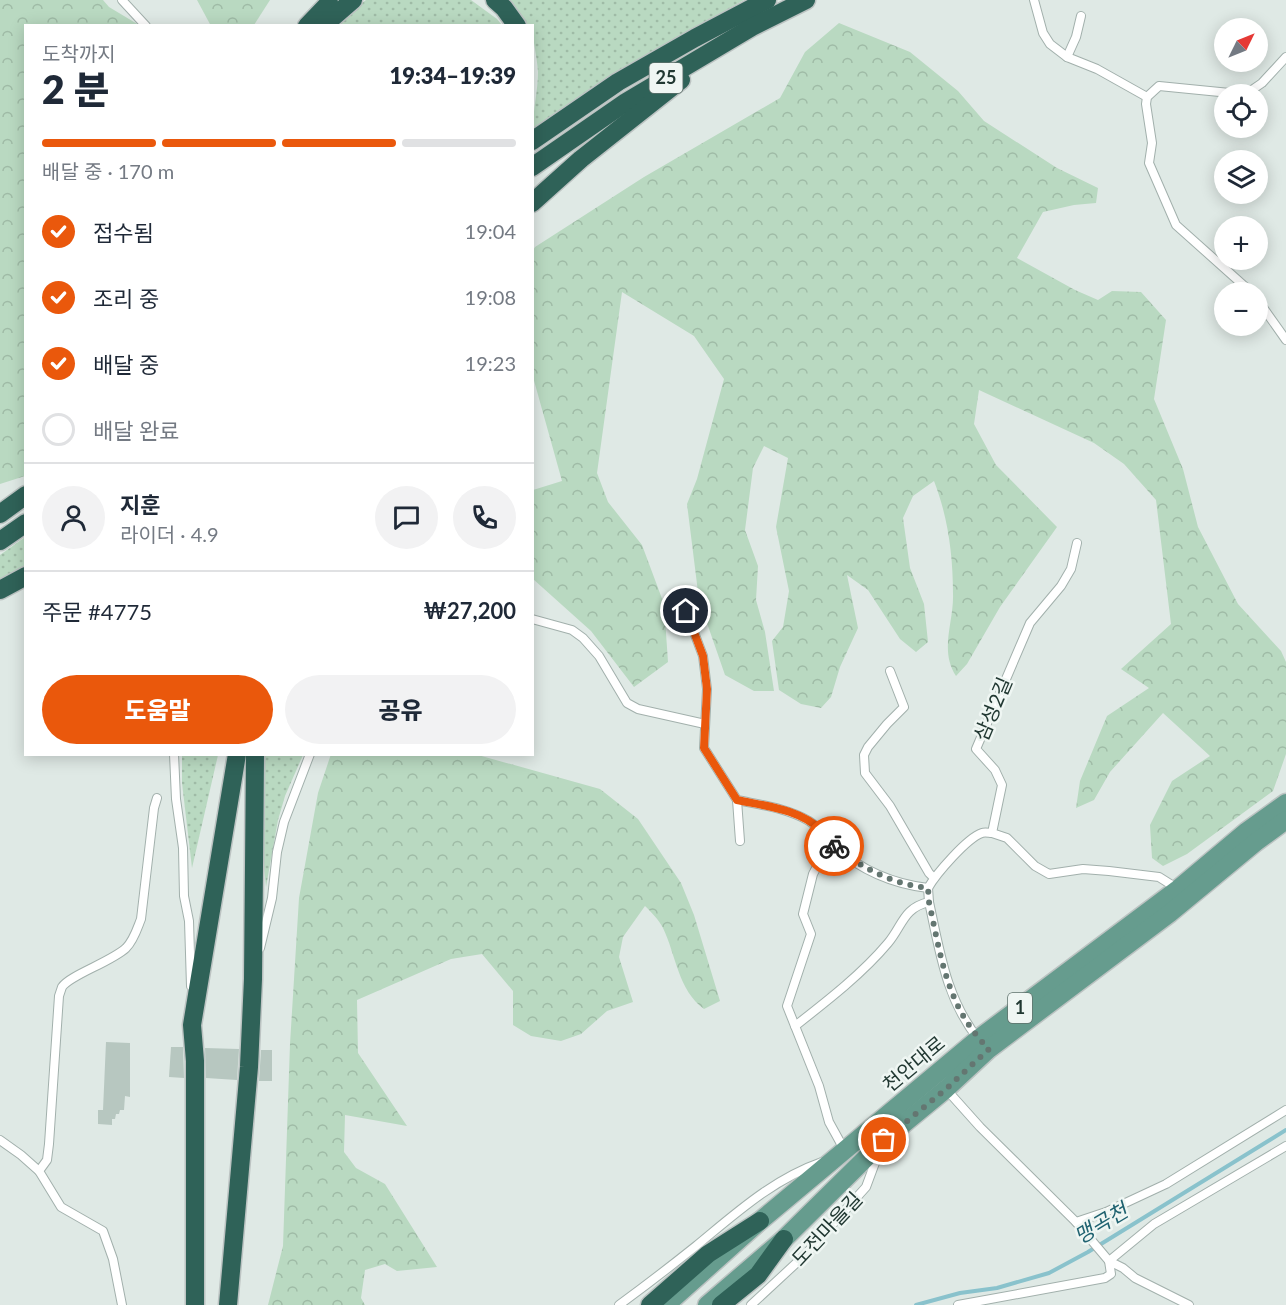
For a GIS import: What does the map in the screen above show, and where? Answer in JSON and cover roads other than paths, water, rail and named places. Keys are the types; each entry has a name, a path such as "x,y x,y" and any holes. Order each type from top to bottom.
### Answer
{"highway":[{"path":"309,24 333,0"},
{"path":"325,24 353,0"},
{"path":"495,0 504,8 515,24"},
{"name":"25","path":"534,140 618,82 767,0"},
{"name":"25","path":"534,165 626,102 740,34 806,0"},
{"path":"534,201 590,152 740,34"},
{"path":"0,513 24,496"},
{"path":"0,541 24,524"},
{"path":"0,590 24,577"},
{"path":"195,1305 195,1061 192,1025 251,756"},
{"path":"228,1305 249,1067 254,979 251,756"},
{"path":"651,1305 708,1254 760,1221"},
{"path":"721,1305 758,1275 784,1239"}],"main road":[{"name":"천안대로","path":"708,1305 784,1239 940,1083 983,1044 1178,889 1247,831 1286,803"},
{"name":"천안대로","path":"983,1044 1170,913 1286,820"},
{"name":"천안대로","path":"666,1305 760,1221 841,1154 940,1083"}],"lane":[{"path":"122,0 144,24"},
{"path":"1034,0 1043,33 1050,44 1067,57 1097,69 1147,97"},
{"path":"1067,57 1076,37 1081,16"},
{"path":"1261,84 1286,57"},
{"path":"1214,90 1159,86 1147,97 1152,143 1149,163 1176,225 1240,282"},
{"path":"1268,315 1286,340"},
{"name":"삼성2길","path":"992,833 1002,785 996,770 976,749 1030,623 1061,586 1071,569 1077,543"},
{"path":"686,611 703,656 707,689 704,748 737,800 740,842"},
{"path":"534,620 572,630 583,638 599,656 627,703 638,709 705,724"},
{"path":"890,671 904,707 868,747 864,755 865,773 890,806 934,878"},
{"path":"174,756 176,799 183,848 184,896 189,921 192,1025"},
{"path":"254,979 272,898 277,852 284,822 309,756"},
{"path":"39,1171 47,1160 48,1152 59,996 62,987 69,981 112,959 128,946 135,934 141,919 157,798"},
{"path":"737,800 790,812 821,830 830,842 851,860 883,877 906,885 928,888"},
{"path":"983,1044 968,1025 948,988 928,888 948,861 981,833 992,833 1008,838 1035,866 1049,874 1083,869 1109,871 1159,877 1178,889"},
{"path":"619,1305 674,1264 757,1196 801,1169 841,1154 819,1086 787,1006 811,934 803,914 813,874 830,842"},
{"path":"795,1026 832,997 889,942 909,911 919,904 929,902"},
{"path":"940,1083 980,1127 1076,1222 1107,1258 1135,1278 1189,1305"},
{"path":"1076,1222 1106,1212 1167,1184 1286,1110"},
{"path":"0,1140 39,1171 61,1207 103,1231 113,1259 122,1305"},
{"name":"도전마을길","path":"751,1305 804,1255 866,1186 884,1140"},
{"path":"1107,1258 1154,1224 1286,1146"},
{"path":"958,1305 1105,1278 1111,1274 1107,1258"}],"waterway":[{"name":"맹곡천","path":"916,1305 960,1293 997,1288 1049,1273 1088,1252 1286,1130"}]}
